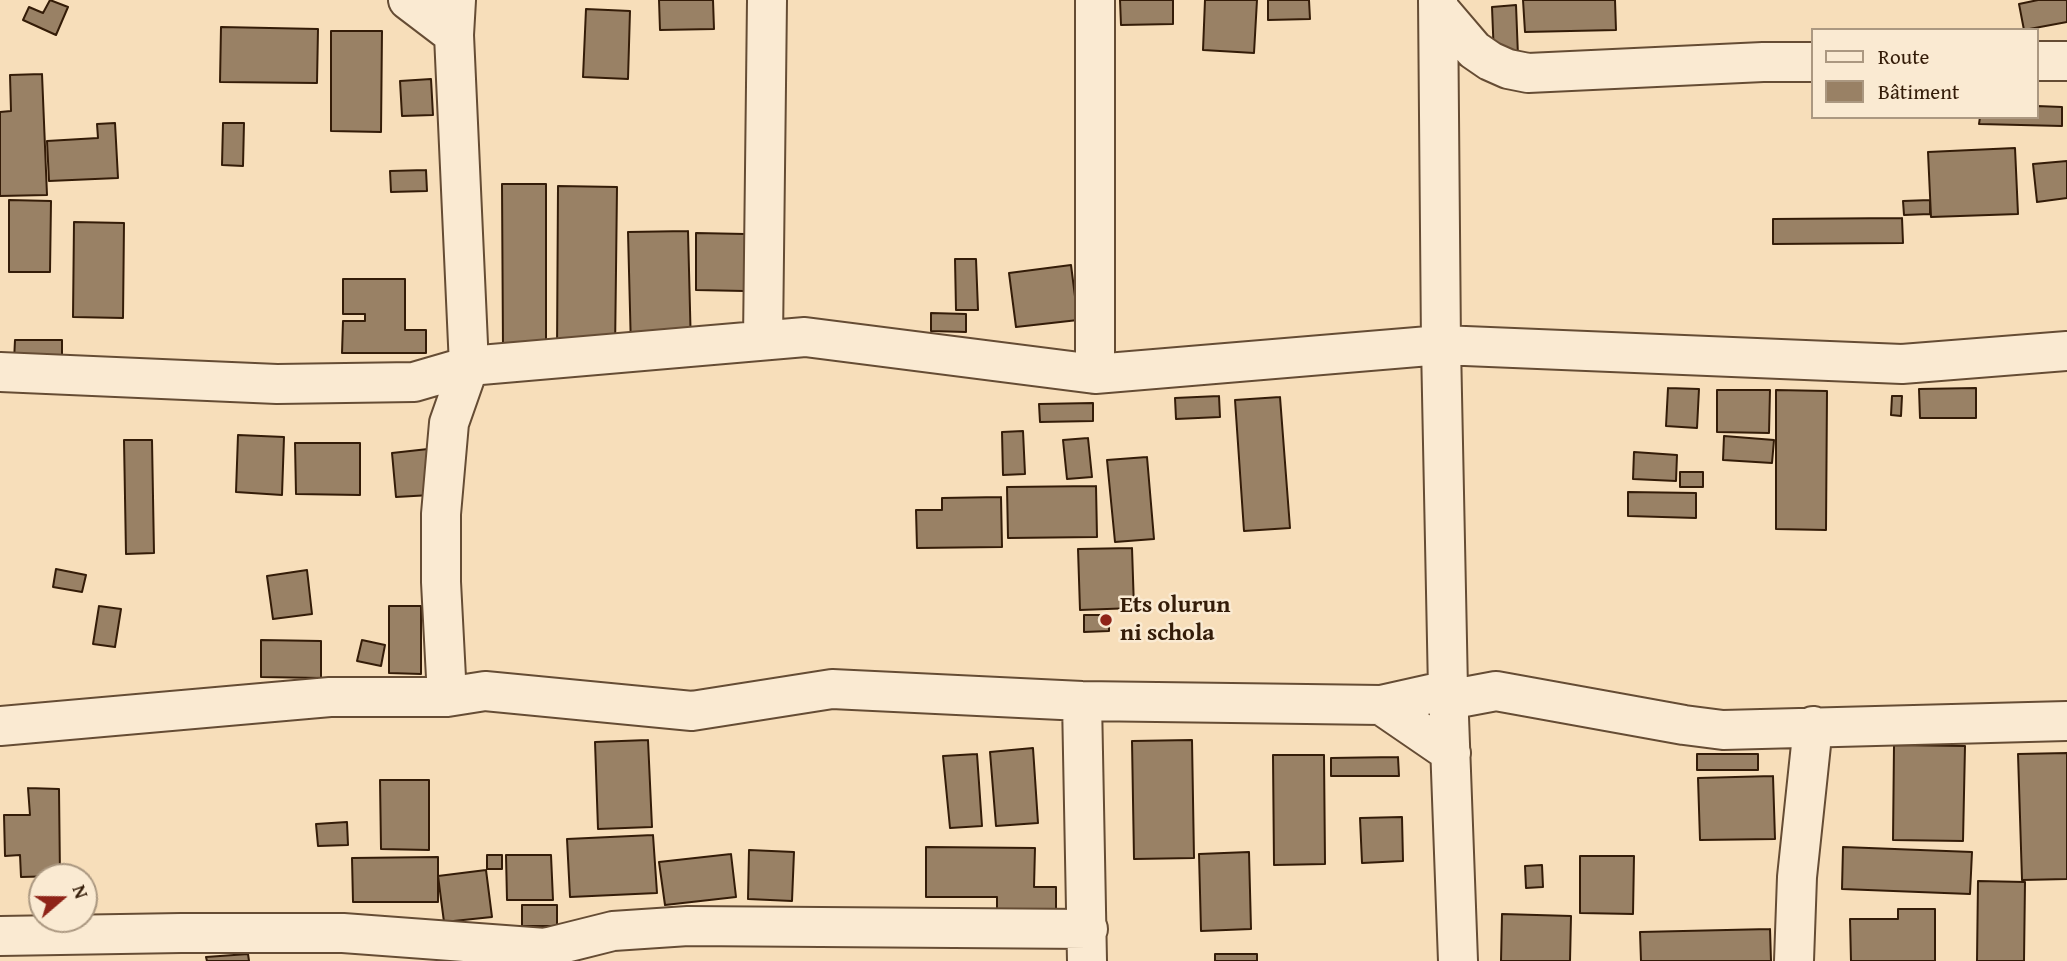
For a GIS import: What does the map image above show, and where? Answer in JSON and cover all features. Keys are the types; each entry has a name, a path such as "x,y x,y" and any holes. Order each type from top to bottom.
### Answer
{"street":[{"path":"408,0 455,18 469,366 449,423 441,514 444,643 465,694"},
{"path":"763,340 767,0"},
{"path":"1095,374 1096,0"},
{"path":"1439,5 1475,50 1508,69 1528,73 1812,62"},
{"path":"1439,5 1441,345 1448,695 1458,961"},
{"path":"2039,61 2067,61"},
{"path":"0,372 277,384 414,382 469,366 805,337 1095,374 1441,345 1902,364 2067,351"},
{"path":"1447,634 1496,691"},
{"path":"0,726 330,697 465,694 559,697 692,711 832,689 1082,701 1381,705 1496,691 1723,730 2067,722"},
{"path":"0,936 343,933 545,948 613,931 688,926 1088,945 1082,701"},
{"path":"1381,705 1451,753"},
{"path":"1794,961 1797,877 1813,726"}],"building":[{"path":"50,0 68,7 56,35 23,20 29,7 43,13"},
{"path":"659,0 713,0 714,29 660,30"},
{"path":"1120,0 1173,0 1173,24 1121,25"},
{"path":"1205,0 1257,0 1254,53 1203,50"},
{"path":"1268,0 1309,0 1310,19 1268,20"},
{"path":"1523,0 1615,0 1616,30 1525,32"},
{"path":"2038,0 2067,0 2067,22 2024,28 2019,4"},
{"path":"1516,5 1518,56 1494,57 1492,7"},
{"path":"586,9 630,11 628,79 583,77"},
{"path":"221,27 318,29 317,83 220,82"},
{"path":"331,31 382,31 381,132 331,131"},
{"path":"42,74 47,195 0,196 0,112 11,111 10,75"},
{"path":"431,79 433,115 402,116 400,81"},
{"path":"2039,106 2062,107 2062,126 1979,124 1980,119 2039,119"},
{"path":"115,123 118,178 49,181 47,141 98,138 97,124"},
{"path":"223,123 244,123 243,166 222,165"},
{"path":"2015,148 2018,214 1931,217 1928,152"},
{"path":"2067,161 2067,198 2037,202 2033,164"},
{"path":"426,170 427,191 391,192 390,171"},
{"path":"502,184 546,184 546,350 503,350"},
{"path":"558,186 617,187 615,353 557,352"},
{"path":"9,200 51,201 50,272 9,272"},
{"path":"1930,200 1930,214 1904,215 1903,201"},
{"path":"1902,218 1903,243 1773,244 1773,219"},
{"path":"74,222 124,223 123,318 73,317"},
{"path":"688,231 691,348 631,349 628,232"},
{"path":"696,233 745,234 744,291 696,290"},
{"path":"955,259 976,259 978,310 956,310"},
{"path":"1071,265 1078,320 1016,327 1009,273"},
{"path":"343,279 405,279 405,330 426,330 426,353 342,353 343,321 365,321 365,314 343,314"},
{"path":"931,313 966,314 966,332 931,331"},
{"path":"15,340 62,340 62,362 14,361"},
{"path":"1668,388 1699,389 1697,428 1666,426"},
{"path":"1976,388 1976,418 1920,418 1919,389"},
{"path":"1717,390 1770,390 1769,433 1717,432"},
{"path":"1776,390 1827,391 1826,530 1776,529"},
{"path":"1219,396 1220,417 1176,419 1175,398"},
{"path":"1892,396 1902,396 1901,416 1891,415"},
{"path":"1280,397 1290,528 1244,531 1235,400"},
{"path":"1093,403 1093,421 1040,422 1039,404"},
{"path":"1023,431 1025,474 1003,475 1002,432"},
{"path":"238,435 284,437 282,495 236,492"},
{"path":"1724,436 1774,440 1772,463 1723,460"},
{"path":"1088,438 1092,477 1067,479 1063,440"},
{"path":"124,440 152,440 154,553 126,554"},
{"path":"295,443 360,443 360,495 296,494"},
{"path":"428,449 431,495 396,497 392,453"},
{"path":"1634,452 1677,455 1676,481 1633,479"},
{"path":"1147,457 1154,539 1115,542 1107,460"},
{"path":"1680,472 1703,472 1703,487 1680,487"},
{"path":"1096,486 1097,537 1008,538 1007,487"},
{"path":"1628,492 1696,493 1696,518 1628,516"},
{"path":"1001,497 1002,547 917,548 916,510 942,510 942,498"},
{"path":"1132,548 1134,608 1080,610 1078,549"},
{"path":"56,569 86,575 82,592 53,587"},
{"path":"307,570 312,614 273,619 267,576"},
{"path":"99,606 121,609 115,647 93,644"},
{"path":"389,606 421,606 421,674 389,673"},
{"path":"1084,615 1109,615 1109,631 1084,632"},
{"path":"261,640 321,641 321,678 261,677"},
{"path":"362,640 385,645 381,666 357,661"},
{"path":"648,740 652,827 598,829 595,742"},
{"path":"1192,740 1194,858 1134,859 1132,741"},
{"path":"1894,745 1965,746 1963,841 1893,840"},
{"path":"1033,748 1038,823 996,826 990,752"},
{"path":"2067,753 2067,879 2022,880 2018,754"},
{"path":"977,754 982,826 950,828 943,756"},
{"path":"1697,754 1758,754 1758,770 1697,770"},
{"path":"1273,755 1324,755 1325,864 1274,865"},
{"path":"1398,757 1399,776 1331,776 1331,758"},
{"path":"1773,776 1775,839 1700,840 1698,778"},
{"path":"380,780 429,780 429,850 381,849"},
{"path":"28,788 59,789 60,863 28,863 28,877 21,877 20,855 5,856 4,815 30,815"},
{"path":"1402,817 1403,861 1362,863 1360,818"},
{"path":"347,822 348,845 318,846 316,824"},
{"path":"653,835 657,893 570,897 567,839"},
{"path":"926,847 1035,848 1034,887 1056,887 1056,919 997,919 997,897 926,897"},
{"path":"1843,847 1972,852 1970,894 1842,889"},
{"path":"749,850 794,852 792,901 748,899"},
{"path":"1249,852 1251,929 1201,931 1199,854"},
{"path":"731,854 736,897 665,905 659,862"},
{"path":"487,855 502,855 502,869 487,869"},
{"path":"506,855 551,855 553,900 507,900"},
{"path":"1580,856 1634,856 1633,914 1580,913"},
{"path":"438,857 438,902 353,902 352,858"},
{"path":"1542,865 1543,887 1526,888 1525,866"},
{"path":"486,870 492,917 444,922 438,876"},
{"path":"1978,881 2025,882 2024,961 1977,961"},
{"path":"522,905 557,905 557,926 522,926"},
{"path":"1898,909 1935,909 1935,961 1851,961 1850,919 1898,919"},
{"path":"1502,914 1571,916 1570,961 1501,961"},
{"path":"1770,929 1771,961 1641,961 1640,932"},
{"path":"248,954 249,961 207,961 206,957"},
{"path":"1215,954 1257,954 1257,961 1215,961"}],"place":[{"name":"Ets olurun ni schola","path":"1106,620"}]}
